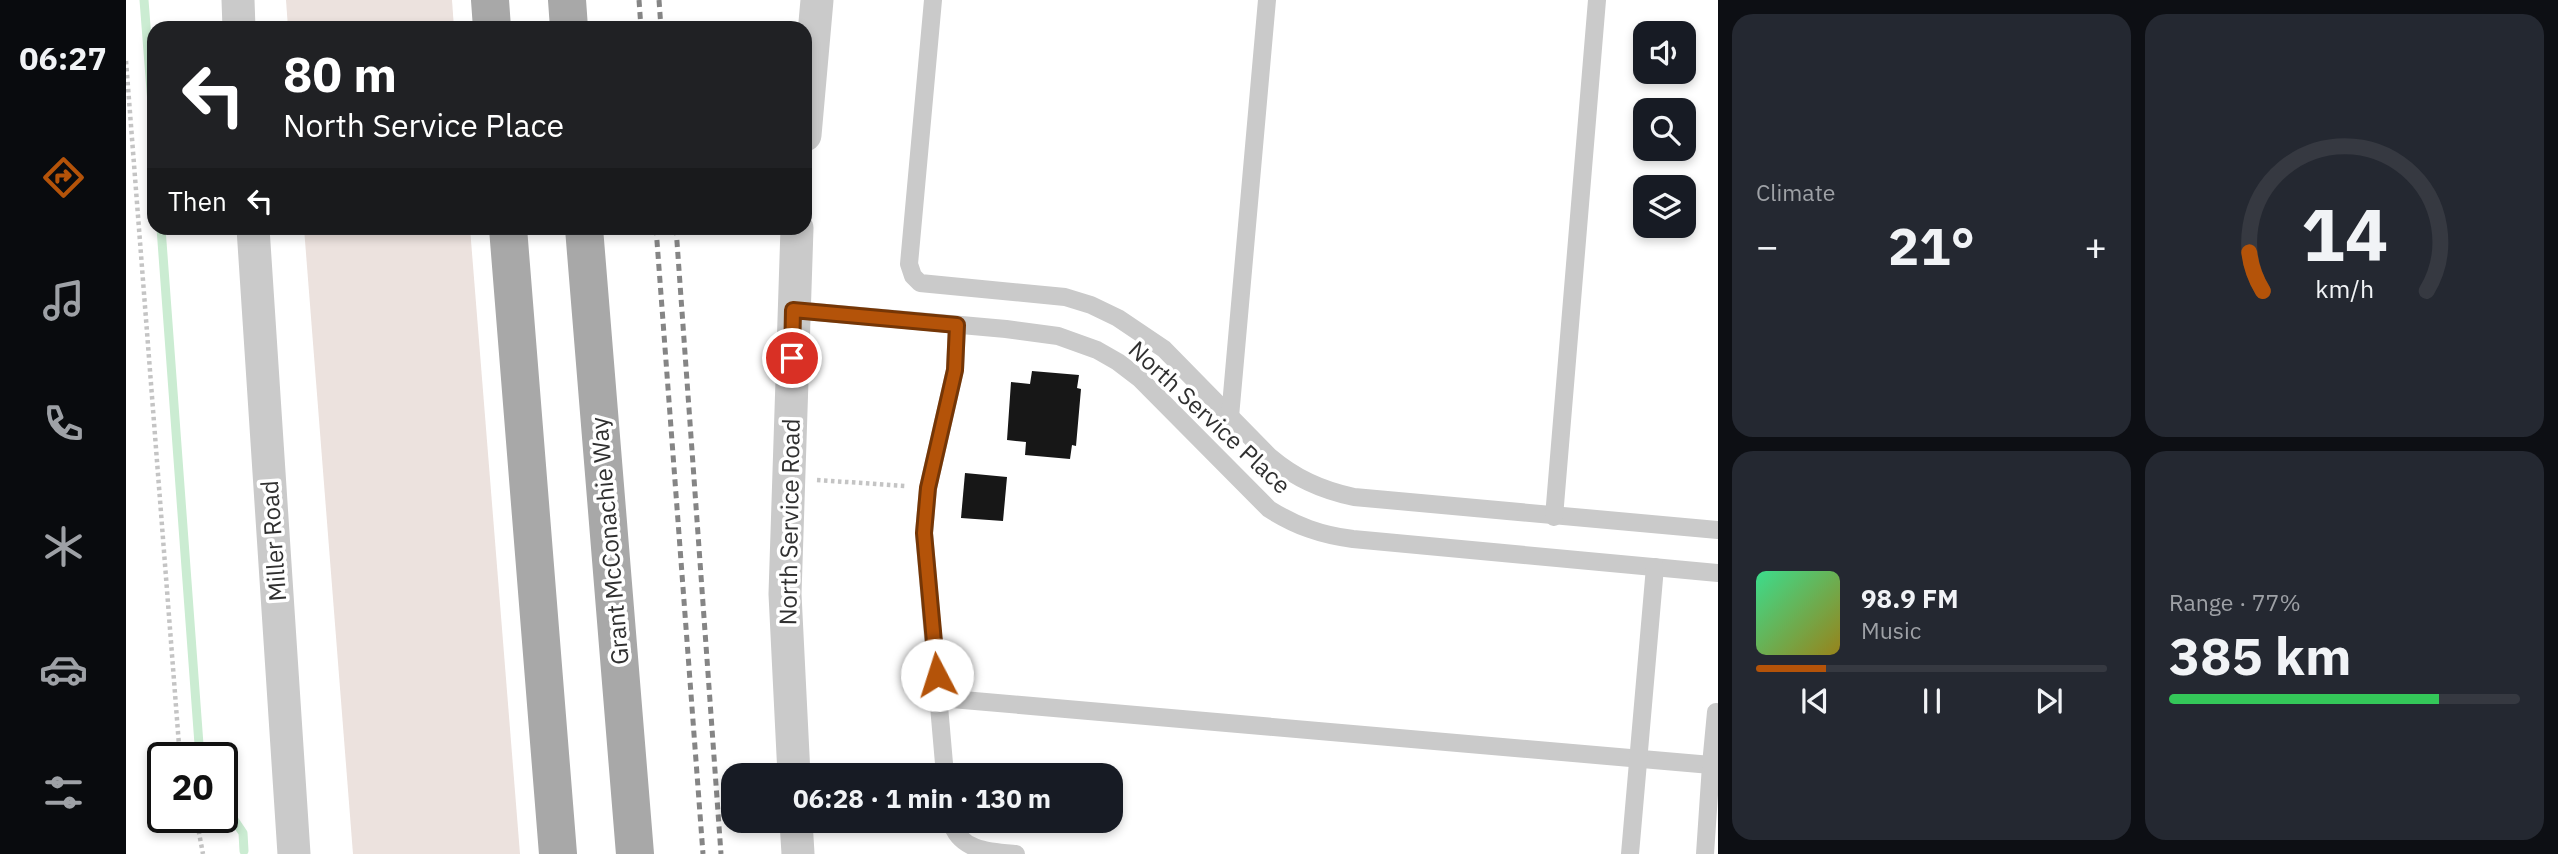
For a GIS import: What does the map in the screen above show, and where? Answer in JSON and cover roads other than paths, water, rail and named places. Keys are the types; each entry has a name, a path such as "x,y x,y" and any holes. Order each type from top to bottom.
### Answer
{"main road":[{"path":"490,0 492,21"},
{"path":"567,0 568,21"},
{"path":"509,235 558,854"},
{"name":"Grant McConachie Way","path":"585,235 635,854"}],"street":[{"path":"238,0 239,21"},
{"path":"812,56 817,0"},
{"name":"Miller Road","path":"253,235 294,854"},
{"name":"North Service Road","path":"793,763 785,594 797,235"},
{"path":"797,833 798,854"}],"lane":[{"path":"933,0 909,264 913,276 920,283 1065,297 1091,305 1118,318 1164,349 1287,472 1336,494 1554,517 1718,530"},
{"path":"1230,417 1267,0"},
{"path":"1554,517 1597,0"},
{"name":"North Service Place","path":"793,310 1058,336 1077,341 1118,362 1139,378 1269,509 1289,522 1313,532 1353,539 1718,573"},
{"path":"945,763 925,541 928,488 955,370 957,325"},
{"path":"1630,854 1655,567"},
{"path":"940,698 1638,761 1711,765"},
{"path":"1705,854 1716,712"},
{"path":"957,833 977,849 1016,854"}],"waterway":[{"path":"144,0 147,39"},
{"path":"162,235 199,742"},
{"path":"238,826 243,833 244,851"}],"railway":[{"path":"639,0 640,21"},
{"path":"659,0 660,21"},
{"path":"657,235 703,854"},
{"path":"677,235 721,854"}]}
